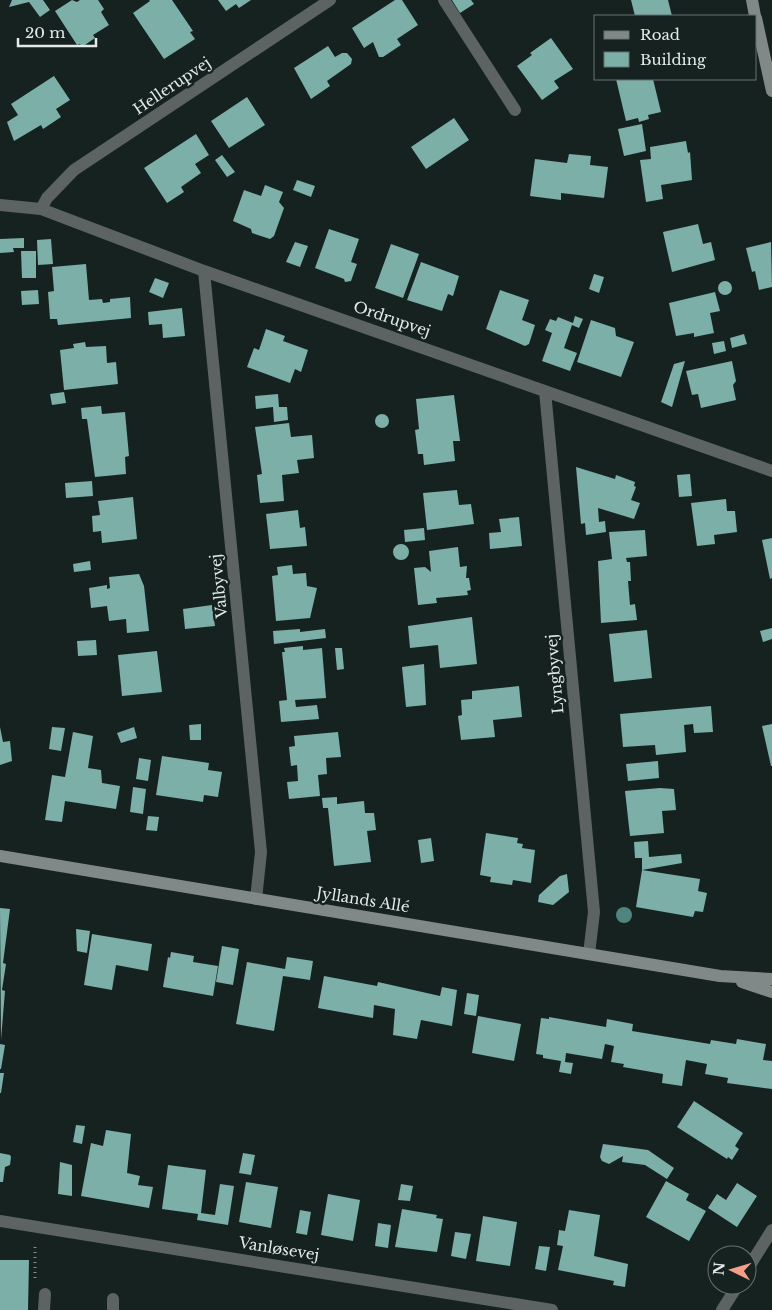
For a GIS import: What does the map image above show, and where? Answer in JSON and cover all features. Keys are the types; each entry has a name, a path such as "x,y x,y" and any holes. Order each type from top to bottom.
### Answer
{"street":[{"name":"Hellerupvej","path":"41,209 52,192 74,170 330,0"},
{"path":"444,0 515,110"},
{"path":"752,0 756,15"},
{"path":"757,22 772,90"},
{"name":"Ordrupvej","path":"0,205 41,209 204,270 772,471"},
{"name":"Valbyvej","path":"204,270 262,852 256,899"},
{"name":"Lyngbyvej","path":"545,391 594,912 589,954"},
{"name":"Jyllands Allé","path":"0,856 720,976 772,979"},
{"name":"Jyllands Allé","path":"720,976 772,992"},
{"name":"Vanløsevej","path":"0,1221 552,1310"},
{"path":"757,1254 772,1230"},
{"path":"44,1310 45,1294"},
{"path":"722,1310 732,1295"}],"path":[{"path":"35,1226 34,1287 45,1294"}],"building":[{"path":"12,0 43,0 50,10 40,17 29,2 9,7"},
{"path":"72,0 77,2 80,0 98,0 104,9 101,12 109,25 93,35 95,38 82,47 80,44 77,45 55,11"},
{"path":"149,0 172,0 193,31 190,32 195,39 164,59 133,13"},
{"path":"218,0 251,0 239,8 236,4 226,11"},
{"path":"395,0 402,0 418,25 397,39 401,45 383,57 379,57 373,42 364,48 352,28"},
{"path":"452,0 471,0 474,4 460,13"},
{"path":"631,0 668,0 672,15 635,15"},
{"path":"551,38 573,69 554,81 559,88 542,100 517,66 532,55 530,53"},
{"path":"328,46 335,57 342,53 347,53 352,59 351,64 327,81 330,86 311,99 294,68"},
{"path":"54,76 70,100 56,109 61,117 43,129 41,125 14,141 7,122 18,115 11,104"},
{"path":"616,80 653,80 661,112 648,115 649,119 639,122 638,118 626,121"},
{"path":"247,97 265,125 229,148 211,121"},
{"path":"454,118 469,140 426,169 411,147"},
{"path":"642,124 646,151 624,156 618,129"},
{"path":"196,134 209,155 195,164 201,173 181,187 184,192 167,203 144,168"},
{"path":"686,141 688,153 690,152 692,180 661,185 663,199 646,202 640,160 651,159 650,147"},
{"path":"569,154 591,156 590,165 608,167 604,198 561,193 561,200 530,196 535,159 567,163"},
{"path":"222,155 235,172 227,177 215,160"},
{"path":"297,180 315,186 311,197 293,190"},
{"path":"265,185 283,192 279,202 284,208 274,236 270,239 252,233 251,229 233,221 244,190 261,196"},
{"path":"698,224 703,244 711,242 715,260 672,272 663,232"},
{"path":"329,229 359,239 351,262 357,264 351,281 345,282 344,279 315,268"},
{"path":"24,238 24,248 13,248 14,252 0,253 0,239"},
{"path":"51,239 53,264 38,265 37,240"},
{"path":"295,242 308,246 300,267 286,262"},
{"path":"771,242 772,287 759,290 755,271 752,272 746,248"},
{"path":"391,244 419,254 403,298 375,288"},
{"path":"21,251 36,251 36,278 22,278"},
{"path":"421,262 459,276 453,296 448,294 442,311 407,300"},
{"path":"86,264 89,300 102,299 103,303 110,302 110,299 130,297 131,318 58,325 57,319 50,319 48,292 54,291 52,267"},
{"path":"594,274 604,277 599,293 589,289"},
{"path":"155,278 169,283 163,298 149,292"},
{"path":"722,281 728,281 732,288 728,295 722,295 718,291 718,285"},
{"path":"38,290 39,304 22,305 21,291"},
{"path":"500,290 529,300 522,320 535,325 529,344 525,346 486,329"},
{"path":"715,292 720,311 710,313 714,333 694,337 694,333 676,336 669,303"},
{"path":"182,308 185,336 163,338 162,324 149,325 148,312"},
{"path":"575,316 583,319 579,328 572,325 564,348 577,353 570,371 542,361 552,333 545,330 550,319 556,321 558,317 573,323"},
{"path":"591,320 615,328 616,336 634,342 621,377 577,362"},
{"path":"266,329 285,336 283,341 308,350 301,372 295,369 290,383 247,367 254,348 259,350"},
{"path":"744,334 747,344 732,348 730,338"},
{"path":"724,341 726,351 714,354 712,343"},
{"path":"85,342 86,347 106,346 107,363 116,362 118,384 64,390 60,350 74,348 73,344"},
{"path":"685,361 672,407 661,402 674,364"},
{"path":"732,361 736,381 733,385 736,400 701,408 698,394 692,395 686,371"},
{"path":"64,392 66,403 52,405 50,394"},
{"path":"278,394 279,407 287,407 288,420 274,422 273,407 256,409 255,396"},
{"path":"454,395 460,441 453,441 455,461 424,465 423,454 418,454 415,430 419,429 416,399"},
{"path":"101,406 102,414 125,412 129,456 125,457 126,474 95,477 87,419 82,419 81,408"},
{"path":"379,414 385,414 389,421 385,428 379,428 375,424 375,418"},
{"path":"289,423 291,437 312,435 314,458 297,460 299,473 282,475 284,501 260,503 257,475 262,474 255,427"},
{"path":"576,467 615,479 616,475 635,482 634,486 636,487 631,500 640,503 634,519 598,508 599,522 605,521 606,532 586,535 585,523 581,524"},
{"path":"690,474 692,496 679,497 677,475"},
{"path":"92,481 93,496 66,498 65,483"},
{"path":"457,490 459,505 471,504 474,524 427,530 423,493"},
{"path":"133,497 137,539 102,543 101,531 93,532 92,516 100,515 98,501"},
{"path":"726,499 727,511 735,511 737,532 714,535 715,544 697,546 691,503"},
{"path":"298,510 300,528 305,527 307,546 270,549 266,514"},
{"path":"519,517 522,546 490,549 489,533 501,532 499,519"},
{"path":"424,528 425,540 405,542 404,530"},
{"path":"645,530 647,556 626,558 627,562 630,562 631,581 628,581 630,605 635,604 637,620 601,623 598,561 612,559 609,532"},
{"path":"772,538 772,578 770,579 762,540"},
{"path":"401,544 409,552 401,560 393,552"},
{"path":"458,547 460,567 467,566 466,578 469,578 471,590 467,591 468,595 436,598 437,603 418,605 414,568 425,567 431,572 429,551"},
{"path":"90,561 91,570 74,572 73,564"},
{"path":"292,565 293,574 306,573 307,586 317,588 310,618 276,621 272,576 278,575 277,567"},
{"path":"139,574 144,586 149,631 127,633 126,619 109,621 107,606 91,608 89,588 107,585 107,589 110,588 109,577"},
{"path":"212,605 215,626 185,629 183,609"},
{"path":"472,617 477,664 440,668 438,645 410,648 408,626"},
{"path":"772,628 772,639 763,642 760,631"},
{"path":"300,629 300,632 325,629 326,638 274,644 273,631"},
{"path":"647,630 652,678 614,682 609,634"},
{"path":"96,640 97,655 78,656 77,641"},
{"path":"303,646 303,650 322,648 326,698 295,700 296,707 317,705 319,719 281,722 279,701 287,700 282,652 285,652 284,648"},
{"path":"335,648 342,648 344,669 337,670"},
{"path":"157,651 162,692 122,696 118,655"},
{"path":"424,664 426,705 406,707 402,667"},
{"path":"519,686 522,717 493,720 495,737 461,740 458,716 462,715 461,700 472,699 472,691"},
{"path":"711,706 713,732 694,733 693,724 684,725 686,752 656,755 655,745 623,747 620,714"},
{"path":"201,724 201,740 190,740 189,725"},
{"path":"772,724 772,766 771,766 762,726"},
{"path":"0,727 3,742 10,741 12,761 0,765"},
{"path":"52,727 65,728 61,751 49,749"},
{"path":"134,727 137,738 121,743 117,733"},
{"path":"73,732 93,736 88,768 101,770 102,783 120,786 116,809 65,801 62,822 45,820 52,775 65,777"},
{"path":"338,732 341,757 326,758 327,774 318,775 320,796 289,799 287,782 298,781 297,765 291,766 289,747 295,746 294,736"},
{"path":"162,756 209,763 208,770 222,772 218,797 204,795 203,802 156,795"},
{"path":"139,758 151,760 148,781 136,779"},
{"path":"658,761 659,778 628,781 626,764"},
{"path":"133,787 146,789 143,814 130,812"},
{"path":"660,788 674,789 676,810 662,811 664,833 630,836 625,791"},
{"path":"337,797 337,804 364,801 365,813 374,813 376,830 367,831 371,862 334,866 328,808 323,808 322,798"},
{"path":"148,816 159,817 157,831 146,830"},
{"path":"486,833 518,838 517,843 523,844 522,848 535,850 531,883 513,880 512,885 490,882 491,877 480,875"},
{"path":"431,838 434,861 421,863 418,840"},
{"path":"648,841 649,857 681,854 682,863 642,870 642,858 635,858 634,842"},
{"path":"642,870 700,879 698,891 707,893 703,912 695,911 693,917 636,907"},
{"path":"567,874 569,892 553,905 538,902 539,895 560,876"},
{"path":"0,908 10,909 3,963 6,964 2,990 5,991 1,1040"},
{"path":"76,929 90,931 87,953 77,951"},
{"path":"92,934 152,944 148,971 116,965 112,990 84,985"},
{"path":"222,946 239,949 233,985 216,982"},
{"path":"171,952 194,956 193,962 218,966 213,996 163,987 168,957 170,958"},
{"path":"287,957 313,961 310,980 283,976 274,1031 236,1024 247,962 285,969"},
{"path":"324,976 377,986 378,982 440,996 442,987 457,990 452,1026 421,1020 417,1039 393,1035 395,1009 374,1005 373,1018 318,1008"},
{"path":"467,993 479,995 476,1016 464,1014"},
{"path":"478,1016 521,1024 514,1061 472,1053"},
{"path":"549,1017 606,1027 607,1019 633,1024 632,1031 710,1044 711,1040 736,1044 737,1039 766,1044 763,1060 772,1061 772,1089 727,1083 728,1078 705,1074 707,1064 686,1060 682,1086 662,1083 663,1074 623,1067 624,1064 611,1062 614,1046 605,1044 602,1059 566,1053 565,1062 573,1063 571,1074 559,1072 561,1061 543,1058 543,1055 536,1054 541,1018 549,1019"},
{"path":"0,1044 5,1045 1,1069 0,1069"},
{"path":"0,1073 4,1073 1,1093 0,1093"},
{"path":"694,1101 743,1133 735,1146 739,1149 732,1160 728,1157 727,1159 677,1127"},
{"path":"76,1125 85,1126 82,1144 73,1142"},
{"path":"106,1130 131,1134 127,1173 140,1176 138,1185 153,1187 149,1208 81,1196 91,1143 103,1146"},
{"path":"603,1144 648,1150 674,1168 667,1179 645,1165 622,1162 623,1156 609,1164 602,1161 600,1157"},
{"path":"0,1153 10,1155 11,1157 10,1165 5,1167 3,1182 0,1182"},
{"path":"243,1153 255,1155 251,1175 239,1173"},
{"path":"60,1162 72,1165 72,1196 58,1194"},
{"path":"168,1165 206,1170 201,1213 215,1215 220,1184 234,1186 228,1225 197,1220 198,1214 162,1209"},
{"path":"666,1181 689,1194 686,1200 706,1211 689,1241 646,1217"},
{"path":"246,1182 278,1187 271,1228 239,1222"},
{"path":"737,1183 757,1196 737,1227 708,1208 717,1194 726,1200"},
{"path":"401,1184 413,1186 410,1201 398,1200"},
{"path":"328,1194 360,1200 353,1241 321,1235"},
{"path":"402,1209 437,1215 436,1218 443,1219 437,1252 395,1247"},
{"path":"300,1210 311,1212 307,1235 296,1233"},
{"path":"569,1210 600,1215 594,1256 628,1264 625,1287 613,1285 614,1281 558,1270 563,1246 557,1245 559,1230 565,1231"},
{"path":"483,1216 517,1222 510,1266 476,1261"},
{"path":"378,1223 391,1225 388,1248 375,1246"},
{"path":"455,1232 471,1234 466,1259 451,1256"},
{"path":"539,1246 550,1247 546,1271 535,1269"},
{"path":"0,1260 29,1260 28,1310 0,1310"}]}
